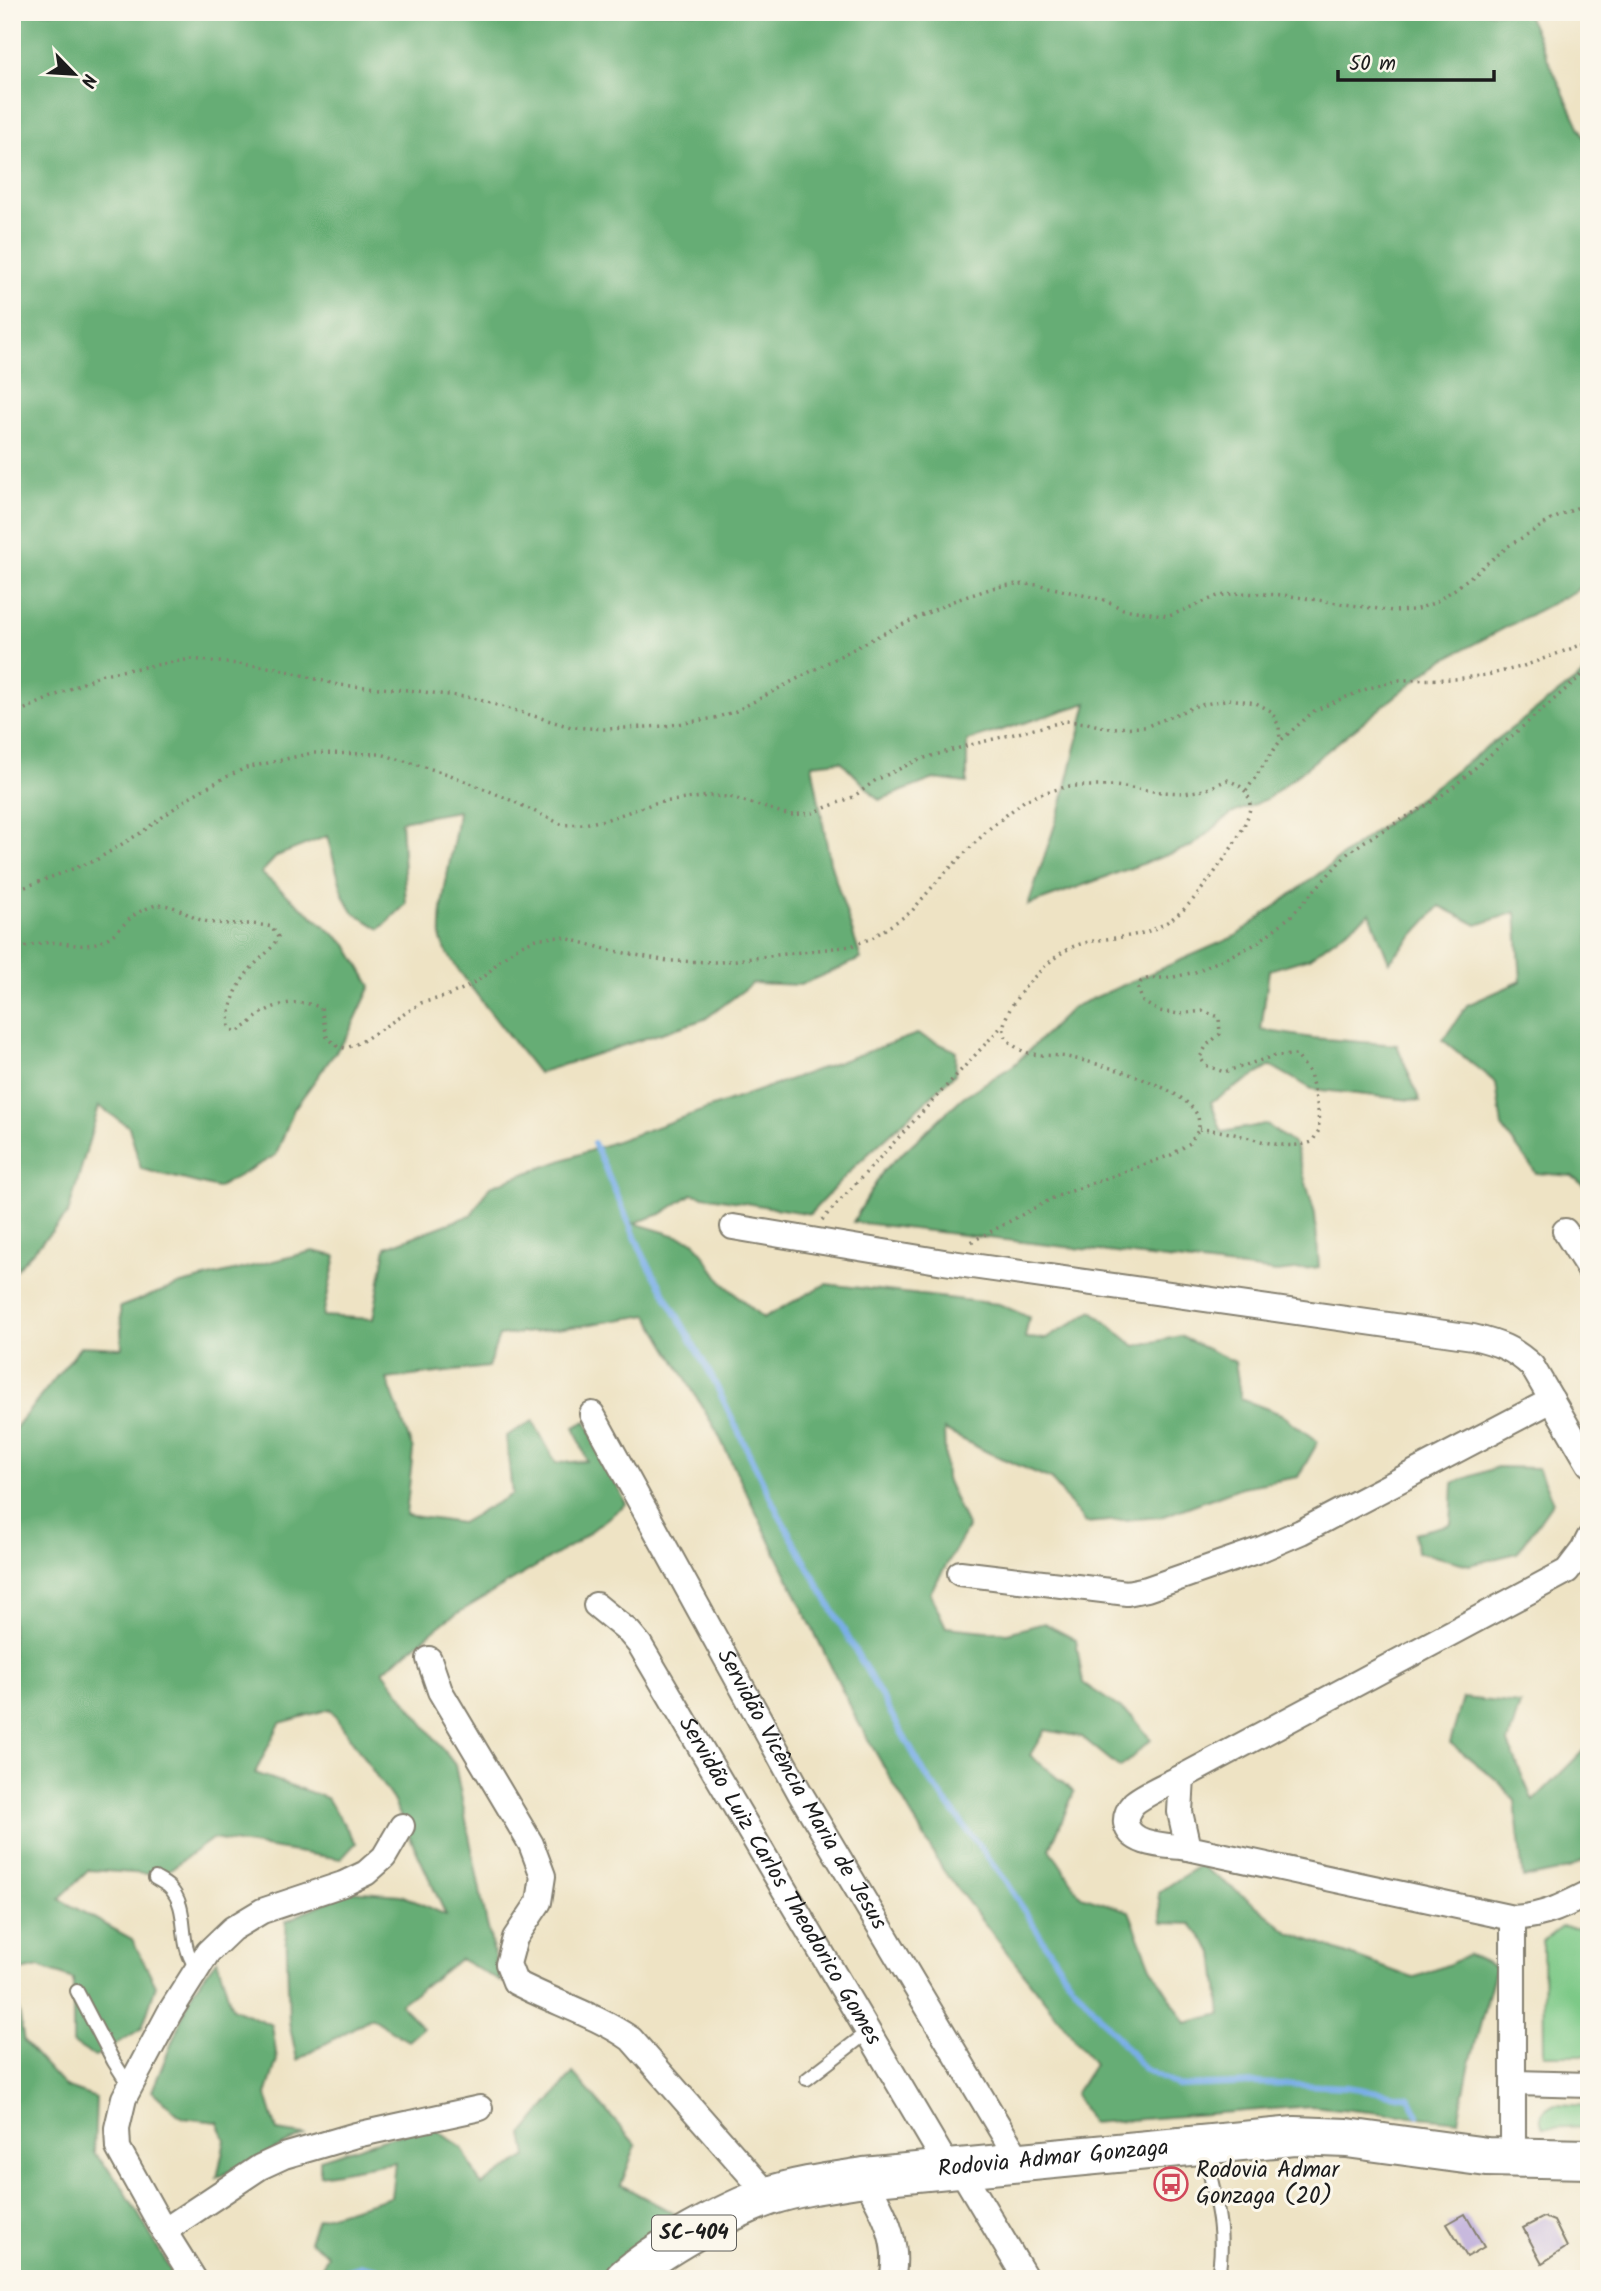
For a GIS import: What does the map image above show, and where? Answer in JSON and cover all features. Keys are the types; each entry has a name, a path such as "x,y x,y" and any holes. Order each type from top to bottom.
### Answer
{"main road":[{"name":"Rodovia Admar Gonzaga","path":"624,2279 640,2265 738,2209 769,2196 797,2189 864,2178 1258,2138 1318,2137 1513,2158 1589,2159"}],"street":[{"path":"733,1227 944,1262 1474,1337 1498,1343 1518,1353 1532,1366 1589,1464"},
{"path":"1565,1231 1589,1269"},
{"path":"960,1573 1127,1593 1147,1589 1301,1532 1552,1400"},
{"name":"Servidão Vicência Maria de Jesus","path":"592,1414 800,1793 1020,2162"},
{"path":"1589,1538 1567,1571 1133,1804 1126,1816 1126,1827 1136,1838 1147,1842 1188,1847 1513,1918 1532,1917 1553,1911 1589,1893"},
{"name":"Servidão Luiz Carlos Theodorico Gomes","path":"596,1605 629,1632 640,1645 868,2032 1026,2279"},
{"path":"429,1659 440,1690 531,1844 543,1876 539,1902 515,1937 508,1964 515,1982 613,2027 631,2039 769,2196"},
{"path":"1182,1777 1180,1812 1188,1847"},
{"path":"194,2279 118,2148 117,2128 124,2098 170,2012 208,1952 232,1929 262,1911 343,1885 366,1873 384,1857 402,1826"},
{"path":"1513,1918 1513,2158"},
{"path":"1513,2083 1589,2085"},
{"path":"164,2231 260,2167 284,2155 356,2135 480,2108"},
{"path":"864,2178 880,2205 895,2249 892,2279"}],"lane":[{"path":"155,1878 169,1886 178,1899 189,1957 197,1970"},
{"path":"77,1991 130,2087"},
{"path":"807,2079 868,2032"},
{"path":"1203,2144 1222,2234 1222,2261 1217,2279"}],"path":[{"path":"12,715 103,674 191,659 276,668 338,685 473,698 571,727 605,729 676,724 716,718 736,711 892,629 953,600 996,587 1040,585 1104,600 1123,609 1169,616 1219,597 1240,593 1283,595 1393,611 1414,610 1434,603 1520,540 1589,502"},
{"path":"1246,791 1280,741 1314,711 1369,688 1400,680 1455,679 1487,675 1521,667 1589,642"},
{"path":"1199,1129 1297,1147 1312,1142 1319,1130 1318,1108 1310,1073 1296,1055 1273,1056 1223,1072 1205,1065 1200,1057 1207,1045 1220,1034 1219,1017 1203,1012 1179,1014 1159,1011 1143,1002 1138,989 1141,982 1195,972 1256,944 1291,916 1347,853 1453,788 1589,669"},
{"path":"12,892 96,860 142,832 191,796 226,777 246,768 312,753 381,754 448,774 506,797 563,825 606,820 655,803 709,796 730,797 756,807 790,815 812,813 853,797 876,780 918,760 965,746 1066,721 1107,729 1145,727 1196,706 1229,699 1256,703 1271,711 1279,726 1280,741"},
{"path":"12,952 33,944 81,946 103,942 122,929 138,912 159,904 180,909 200,920 257,923 272,927 278,937 272,949 256,963 238,987 229,1007 229,1026 235,1032 245,1029 264,1012 284,1003 311,1003 321,1008 327,1037 338,1047 347,1048 421,1003 465,988 485,976 501,959 519,946 540,938 562,937 609,950 668,961 720,962 851,946 872,937 911,912 940,878 990,828 1025,800 1046,792 1070,786 1093,785 1184,793 1206,790 1227,780 1237,783 1246,791 1250,807 1238,836 1211,877 1188,905 1159,926 1129,938 1078,944 1062,952 1032,980 1013,1004 1004,1024 803,1240"},
{"path":"944,1262 963,1247 1034,1207 1171,1154 1189,1143 1199,1129 1197,1114 1183,1100 1165,1090 1122,1070 1064,1056 1027,1053 1013,1046 1004,1035 1004,1024"}],"green space":[{"path":"12,12 1526,12 1589,148 1589,576 1576,591 1437,663 1267,799 1231,814 1192,846 1028,905 1061,807 1087,703 967,741 967,783 934,779 879,800 841,761 812,764 830,862 861,959 800,985 753,983 705,1019 538,1073 454,964 441,939 444,891 458,811 401,821 406,904 380,929 353,912 344,897 327,836 277,856 261,873 347,945 371,986 348,1035 294,1109 276,1155 217,1188 141,1169 129,1127 99,1106 68,1214 12,1274"},
{"path":"1589,670 1589,1190 1572,1176 1536,1173 1502,1127 1496,1083 1443,1040 1467,1005 1521,981 1516,912 1477,925 1440,906 1389,962 1370,913 1309,958 1269,970 1261,1030 1313,1038 1397,1045 1420,1101 1312,1089 1271,1066 1211,1102 1222,1132 1266,1124 1295,1145 1315,1214 1319,1267 1277,1272 853,1222 883,1171 963,1097 1014,1065 1073,1007 1236,936"},
{"path":"917,1034 956,1051 955,1074 854,1167 810,1214 692,1194 661,1214 634,1223 694,1241 723,1283 763,1318 826,1284 999,1304 1029,1317 1025,1338 1046,1339 1092,1311 1135,1346 1180,1336 1235,1362 1241,1399 1281,1414 1318,1442 1298,1477 1242,1487 1161,1517 1085,1523 1051,1479 989,1453 944,1430 946,1479 968,1528 930,1593 946,1627 1007,1633 1044,1623 1076,1640 1083,1683 1133,1717 1151,1740 1120,1768 1082,1737 1045,1730 1030,1755 1074,1792 1050,1849 1081,1896 1129,1911 1151,1967 1186,2023 1221,2014 1214,1953 1191,1924 1162,1923 1158,1893 1200,1865 1290,1933 1413,1978 1468,1954 1496,1967 1470,2063 1458,2121 1311,2106 1091,2123 1075,2094 1094,2064 943,1870 857,1720 717,1432 648,1315 499,1336 488,1367 387,1379 413,1450 406,1515 461,1523 512,1494 506,1436 533,1421 556,1463 587,1461 574,1427 586,1421 626,1504 577,1542 448,1619 383,1671 455,1765 501,1982 460,1959 400,2004 423,2028 408,2041 371,2018 297,2060 289,2022 286,1921 350,1891 401,1895 446,1915 393,1800 330,1709 280,1723 255,1773 327,1798 356,1843 341,1859 212,1839 162,1875 89,1870 59,1899 132,1939 156,1985 142,2028 95,2057 73,2043 73,1979 39,1967 13,1973 24,2042 65,2087 96,2098 94,2153 119,2181 176,2279 12,2279 12,1432 81,1346 122,1348 120,1307 181,1284 313,1251 336,1256 323,1316 373,1319 386,1247 471,1215 490,1186"},
{"path":"1497,1467 1538,1468 1553,1502 1517,1553 1469,1565 1417,1552 1415,1533 1451,1524 1453,1483"},
{"path":"1463,1698 1520,1704 1508,1743 1533,1801 1589,1745 1589,1857 1569,1869 1523,1878 1515,1801 1498,1781 1450,1743"},
{"path":"1561,1927 1585,1929 1589,1933 1589,2055 1544,2055 1543,1941"},
{"path":"217,1959 232,2008 272,2025 277,2060 266,2095 277,2131 304,2135 217,2178 225,2140 218,2122 182,2118 152,2091 193,1991"},
{"path":"573,2073 636,2145 621,2185 686,2220 609,2279 315,2279 328,2255 309,2241 317,2219 391,2197 395,2162 320,2175 320,2159 429,2125 462,2148 481,2185 527,2156 523,2134"},
{"path":"1555,2104 1589,2106 1589,2126 1543,2128 1543,2113"}],"building":[{"path":"1465,2214 1484,2247 1467,2257 1447,2224"},
{"path":"1544,2217 1554,2221 1567,2247 1542,2263 1523,2228"}],"waterway":[{"path":"594,1143 644,1257 712,1377 779,1515 925,1774 1005,1880 1065,1975 1144,2069 1178,2086 1258,2083 1347,2087 1409,2097 1418,2115"},
{"path":"322,2278 362,2266 427,2279"}],"place":[{"name":"Rodovia Admar Gonzaga (20)","path":"1171,2184"}]}
